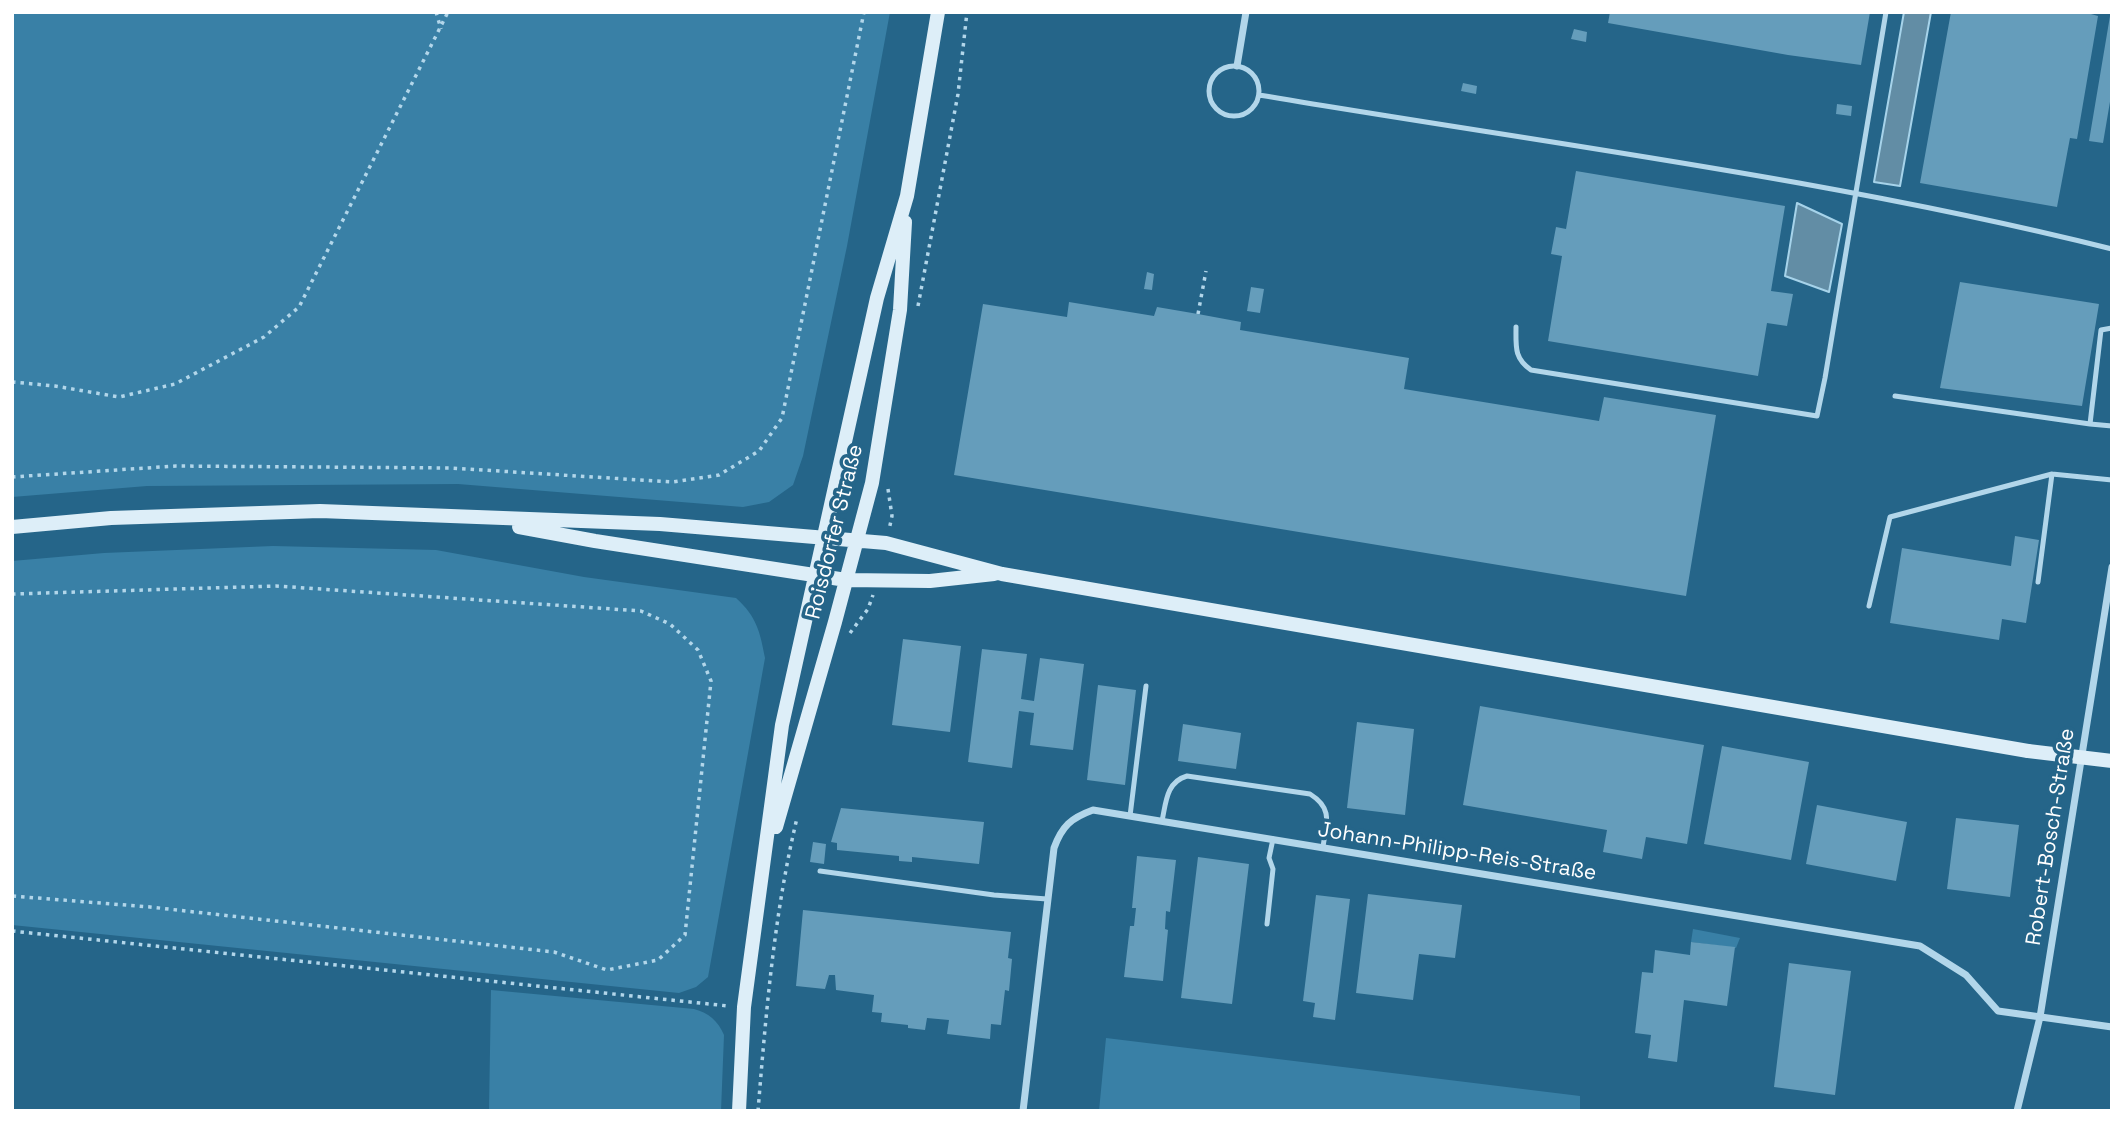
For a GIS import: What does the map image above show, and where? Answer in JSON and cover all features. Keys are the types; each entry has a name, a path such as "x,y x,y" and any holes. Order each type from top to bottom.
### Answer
{"main road":[{"name":"Roisdorfer Straße","path":"764,870 872,483 900,310 907,196 938,12"},
{"name":"Roisdorfer Straße","path":"739,1111 744,1007 782,725 877,298 907,196"},
{"path":"12,527 111,518 320,511 472,519 660,524 822,540 886,543 1002,573 2028,751 2112,761"},
{"path":"472,519 846,580 930,581 1002,573"}],"street":[{"path":"1237,66 1246,12"},
{"name":"Robert-Bosch-Straße","path":"2017,1111 2040,1017 2112,567"},
{"name":"Johann-Philipp-Reis-Straße","path":"1023,1111 1054,848 1066,824 1093,810 1920,946 1966,975 1998,1011 2112,1027"}],"lane":[{"path":"1516,327 1516,349 1520,363 1531,370 1817,416 1886,12"},
{"path":"1237,66 1252,73 1259,87 1259,95 1251,111 1233,118 1217,111 1212,104 1209,87 1214,75 1224,68 1237,66"},
{"path":"1259,95 1856,193 2112,249"},
{"path":"2090,424 2101,330 2112,328"},
{"path":"1895,396 2112,426"},
{"path":"1869,606 1890,517 2052,474 2112,480"},
{"path":"2038,582 2052,474"},
{"path":"1130,816 1146,686"},
{"path":"1162,821 1167,793 1178,778 1187,776 1310,794 1324,806 1327,817 1323,848"},
{"path":"1267,924 1273,869 1269,859 1273,839"},
{"path":"820,871 994,895 1047,899"}],"path":[{"path":"436,12 441,29"},
{"path":"12,382 119,397 175,384 264,337 299,307 449,12"},
{"path":"12,477 176,466 451,468 672,482 719,475 759,451 782,418 864,12"},
{"path":"1198,314 1206,271"},
{"path":"12,594 276,586 641,611 670,624 698,650 711,681 685,935 658,960 607,970 554,952 150,908 12,896"},
{"path":"12,930 744,1007"}],"shaded area":[{"path":"12,12 890,12 847,246 803,456 793,485 769,502 743,507 458,484 147,486 12,497"},
{"path":"1904,12 1931,12 1900,186 1874,182"},
{"path":"1797,203 1842,224 1829,292 1785,276"},
{"path":"273,546 436,550 584,577 736,598 749,612 756,625 765,658 708,977 696,987 679,993 12,925 12,561 104,553"},
{"path":"1693,929 1740,938 1736,948 1691,942"},
{"path":"491,990 694,1009 709,1015 724,1035 721,1111 489,1111"},
{"path":"1106,1038 1580,1096 1580,1111 1099,1111"}],"building":[{"path":"1610,12 1870,12 1861,65 1608,23"},
{"path":"1951,12 2092,12 2091,14 2098,16 2077,139 2070,138 2057,207 1920,183"},
{"path":"2110,16 2112,90 2103,143 2089,141"},
{"path":"1574,29 1587,32 1586,42 1571,39"},
{"path":"1463,83 1477,86 1476,94 1461,91"},
{"path":"1837,104 1852,106 1851,116 1836,114"},
{"path":"1576,171 1785,206 1771,291 1793,294 1787,326 1767,323 1758,376 1548,341 1562,256 1551,254 1556,227 1566,229"},
{"path":"1147,272 1154,274 1152,290 1144,289"},
{"path":"1960,282 2099,304 2082,406 1940,388"},
{"path":"1251,287 1264,289 1260,313 1247,311"},
{"path":"1069,302 1154,316 1157,307 1241,322 1240,330 1409,358 1404,389 1599,421 1604,397 1716,415 1686,596 954,475 983,304 1067,317"},
{"path":"2015,536 2039,540 2026,623 2002,619 1999,640 1890,623 1902,548 2011,566"},
{"path":"903,639 961,646 950,732 892,725"},
{"path":"982,649 1027,654 1021,699 1034,701 1040,658 1084,664 1073,750 1030,745 1034,713 1019,711 1012,768 968,762"},
{"path":"1098,685 1136,690 1125,785 1087,780"},
{"path":"1480,706 1704,745 1687,844 1646,837 1642,859 1603,852 1607,830 1463,805"},
{"path":"1357,722 1414,729 1405,815 1347,808"},
{"path":"1183,724 1241,733 1236,769 1178,761"},
{"path":"1722,746 1809,762 1791,860 1704,844"},
{"path":"1817,805 1907,822 1896,881 1806,864"},
{"path":"841,808 984,822 979,864 912,857 912,862 899,861 899,856 837,850 837,843 831,842"},
{"path":"1956,818 2019,825 2010,897 1947,889"},
{"path":"813,842 826,844 824,864 810,862"},
{"path":"1137,856 1176,860 1170,912 1166,911 1165,929 1168,930 1163,981 1124,977 1130,926 1134,926 1136,908 1132,908"},
{"path":"1198,857 1249,864 1232,1004 1181,998"},
{"path":"1368,894 1462,905 1455,958 1419,954 1413,1000 1356,993"},
{"path":"1316,895 1350,899 1335,1020 1313,1017 1315,1003 1303,1001"},
{"path":"803,910 1011,932 1008,958 1012,959 1009,991 1005,990 1001,1025 991,1024 990,1039 947,1034 949,1020 927,1018 925,1030 908,1028 908,1025 881,1022 882,1013 872,1012 874,995 836,990 835,975 829,975 825,989 796,986"},
{"path":"1691,942 1735,947 1727,1006 1684,1000 1677,1062 1648,1058 1651,1035 1635,1033 1642,972 1653,973 1655,950 1690,955"},
{"path":"1789,963 1851,971 1835,1095 1774,1087"}]}
